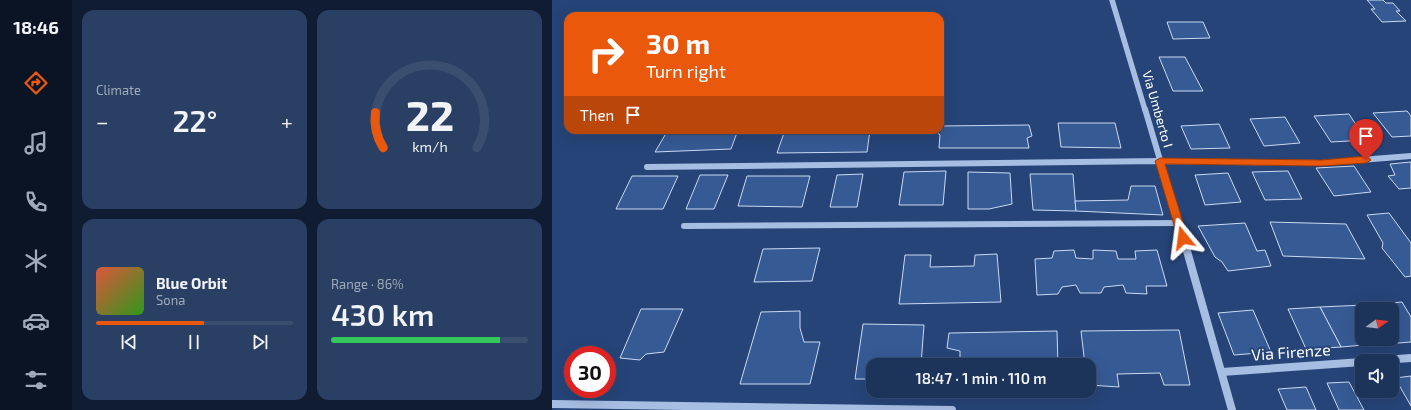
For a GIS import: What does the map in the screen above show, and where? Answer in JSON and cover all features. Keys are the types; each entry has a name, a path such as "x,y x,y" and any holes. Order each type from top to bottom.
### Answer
{"street":[{"name":"Via Umberto I","path":"1112,0 1179,223 1232,410"},
{"path":"647,167 1160,161 1322,163 1411,156"},
{"path":"684,226 1179,223"},
{"path":"1399,359 1411,358"},
{"name":"Via Firenze","path":"1222,372 1355,362"},
{"path":"552,404 952,410"}],"building":[{"path":"1367,0 1383,0 1386,3 1393,3 1400,11 1396,11 1406,21 1382,22 1371,9 1375,9"},
{"path":"1167,22 1203,22 1210,38 1173,39"},
{"path":"1159,57 1185,57 1203,91 1173,91"},
{"path":"1407,111 1411,116 1411,136 1392,137 1373,113"},
{"path":"1349,114 1366,140 1331,142 1314,116"},
{"path":"1285,117 1300,143 1264,146 1250,119"},
{"path":"1058,123 1115,123 1121,148 1061,147"},
{"path":"1219,124 1230,148 1191,149 1181,126"},
{"path":"1029,125 1032,136 1027,138 1029,148 939,148 940,135 939,134 944,134 944,126"},
{"path":"666,134 737,134 731,149 655,152"},
{"path":"784,134 869,134 867,152 777,153"},
{"path":"1411,162 1411,188 1399,189 1388,176 1395,175 1390,164"},
{"path":"1354,166 1371,192 1334,196 1316,168"},
{"path":"946,171 943,205 899,205 904,172"},
{"path":"1288,171 1302,199 1265,200 1252,172"},
{"path":"968,172 1010,173 1012,204 989,209 968,209"},
{"path":"1228,173 1241,202 1205,205 1195,175"},
{"path":"863,174 857,207 830,207 837,175"},
{"path":"1030,174 1073,174 1076,211 1033,210"},
{"path":"700,175 728,175 714,209 686,209"},
{"path":"632,176 678,176 663,209 616,209"},
{"path":"747,176 810,176 802,207 738,206"},
{"path":"1131,186 1155,186 1163,215 1076,211 1075,201 1128,200"},
{"path":"1389,213 1411,243 1411,276 1405,277 1382,248 1383,243 1367,215"},
{"path":"1270,222 1346,224 1365,259 1283,256"},
{"path":"1245,223 1257,251 1265,250 1271,266 1228,271 1222,262 1215,257 1198,226"},
{"path":"820,248 812,281 754,282 763,249"},
{"path":"1074,250 1076,258 1093,259 1093,250 1116,251 1118,259 1136,259 1135,251 1157,250 1167,286 1146,286 1147,294 1126,293 1123,285 1104,287 1101,293 1080,293 1076,285 1062,287 1058,294 1037,295 1035,259 1052,258 1054,251"},
{"path":"997,254 1001,302 899,304 905,255 931,255 930,267 974,266 975,255"},
{"path":"1399,302 1402,302 1411,317 1411,342 1399,343"},
{"path":"1355,305 1355,346 1341,347 1320,307"},
{"path":"1320,307 1341,347 1306,349 1288,309"},
{"path":"641,309 683,309 664,352 646,354 640,360 620,358"},
{"path":"1253,310 1271,352 1234,355 1218,313"},
{"path":"800,311 800,328 804,342 820,342 810,384 740,384 761,312"},
{"path":"863,324 924,325 922,358 866,358 866,379 855,379"},
{"path":"1179,330 1190,385 1164,385 1160,373 1117,374 1119,387 1096,385 1096,358 1084,358 1081,331"},
{"path":"1057,331 1058,358 960,358 960,351 947,348 949,333"},
{"path":"1411,376 1411,406 1399,385 1399,378"},
{"path":"1349,382 1355,393 1355,398 1358,398 1364,410 1339,410 1327,383"},
{"path":"1306,387 1316,410 1287,410 1278,389"}],"route":[{"path":"1183,238 1160,161 1322,163 1366,160"}]}
